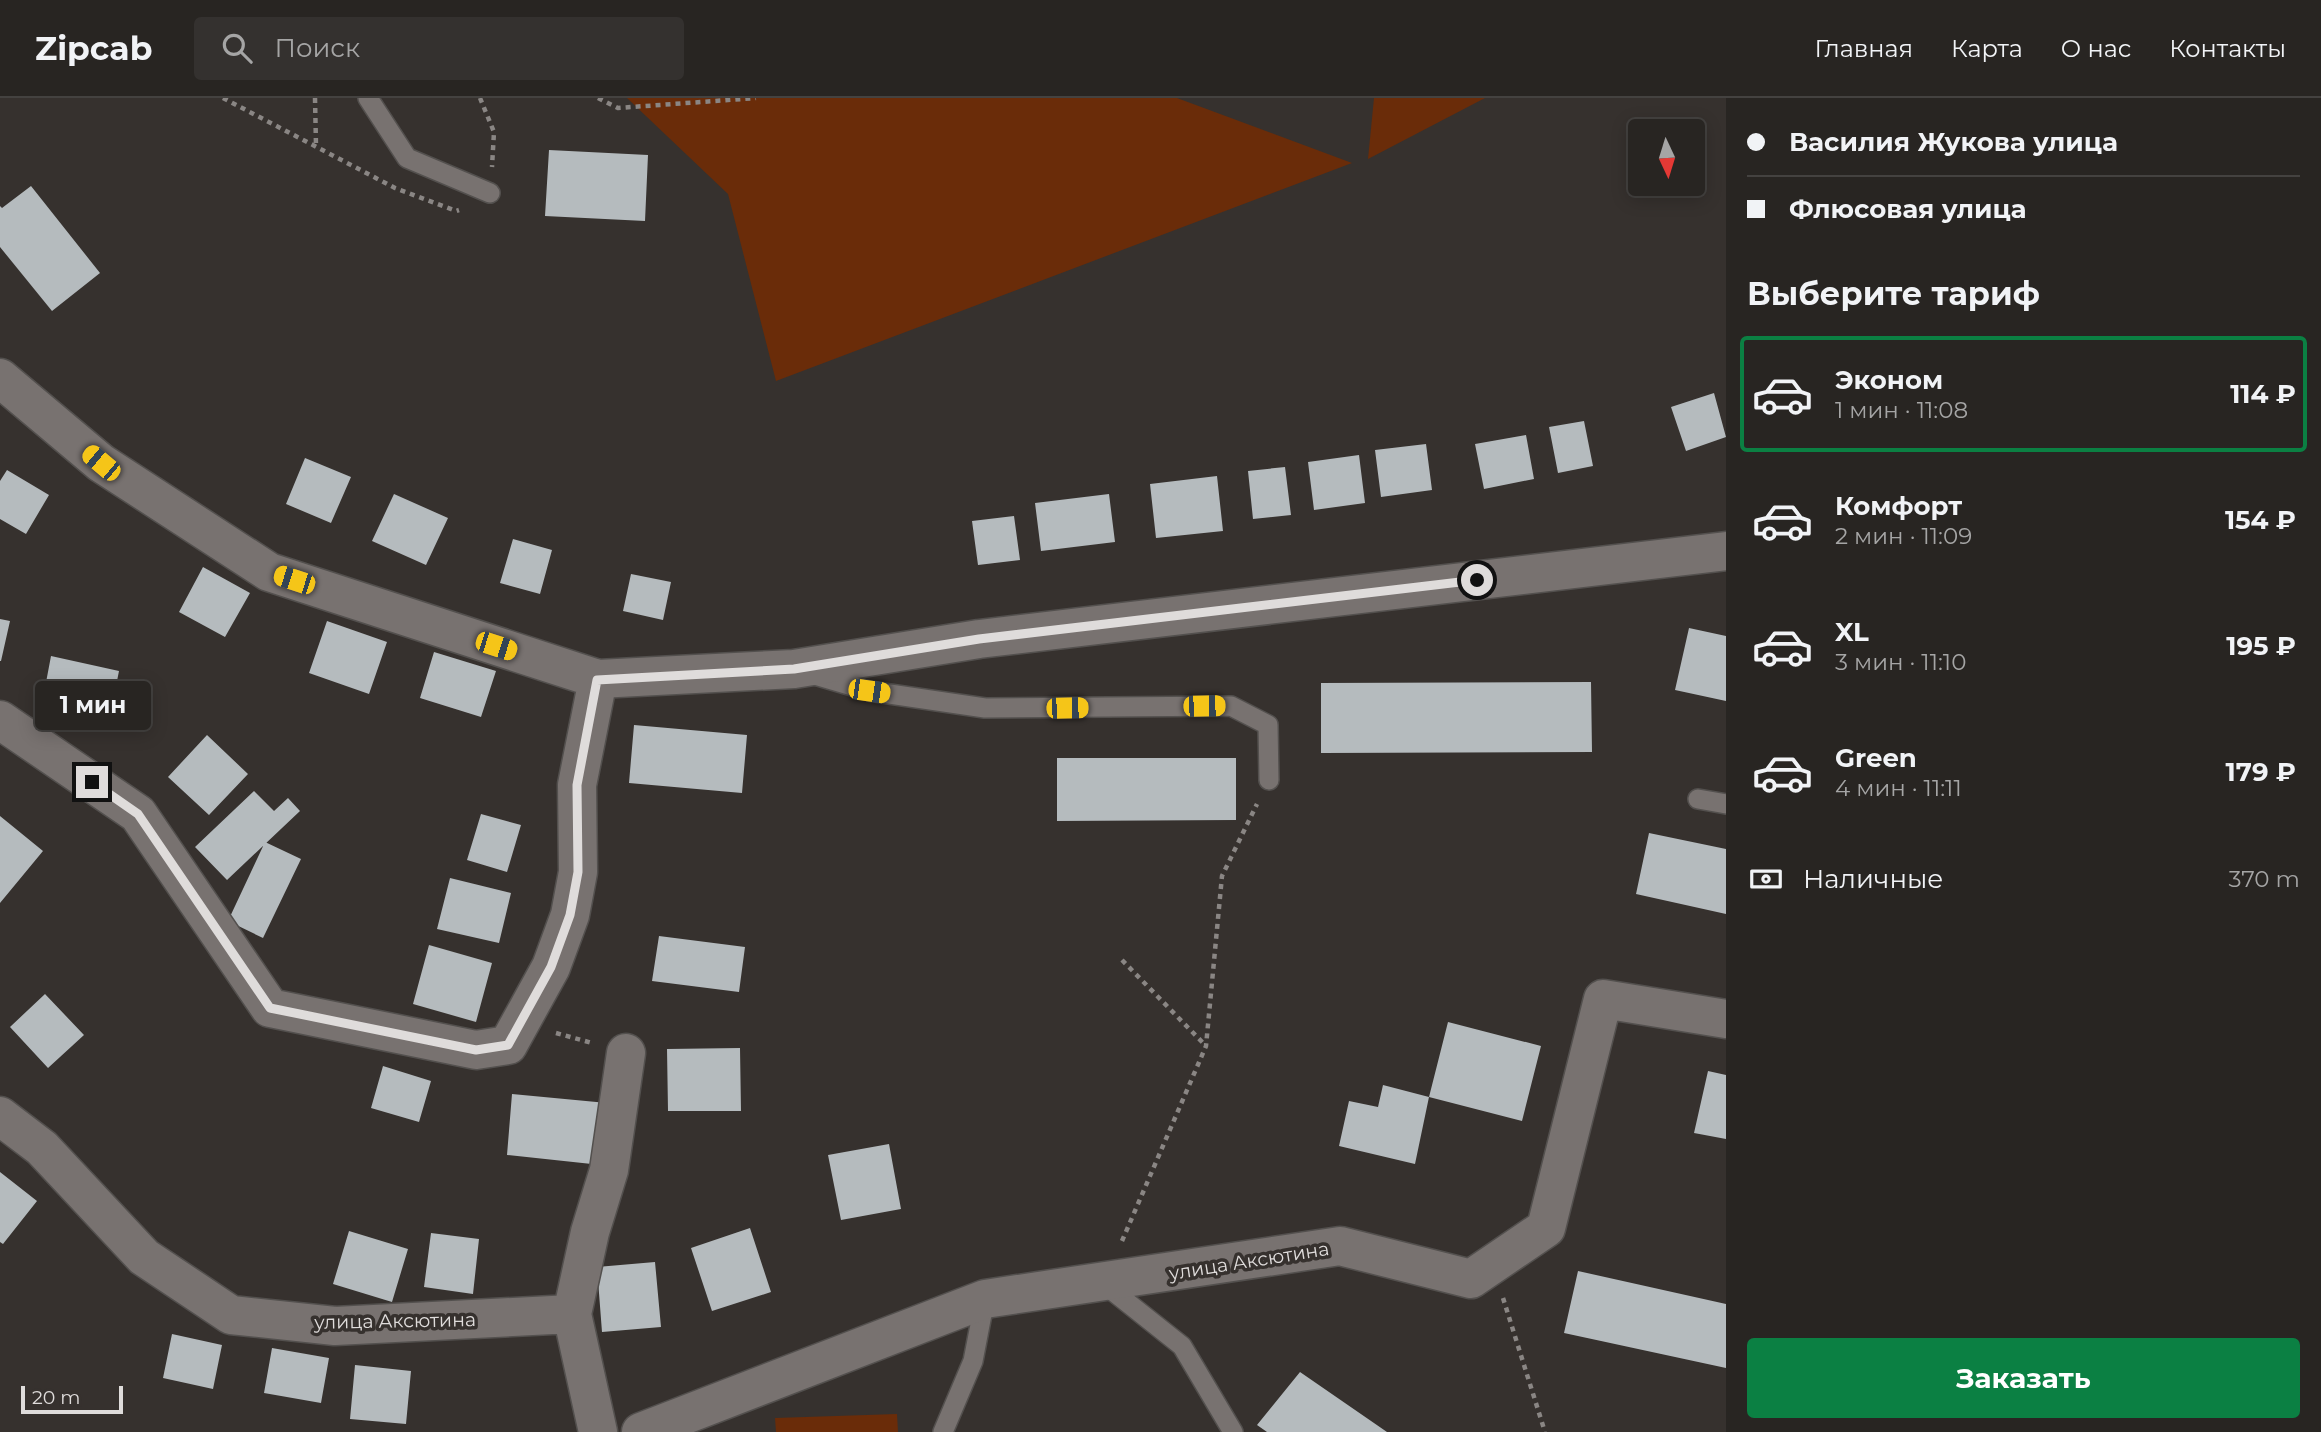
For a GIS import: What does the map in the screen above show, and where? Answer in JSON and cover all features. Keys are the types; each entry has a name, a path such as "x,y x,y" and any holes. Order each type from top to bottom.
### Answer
{"street":[{"path":"0,378 101,463 269,572 597,680 794,669 979,639 1726,551"},
{"path":"0,720 138,814 270,1008 476,1050 508,1045 551,967 570,915 578,872 577,785 597,680"},
{"name":"улица Аксютина","path":"641,1432 985,1299 1104,1284 1340,1246 1471,1279 1546,1228 1603,999 1726,1019"},
{"path":"598,1432 572,1314 590,1232 609,1170 626,1053"},
{"name":"улица Аксютина","path":"0,1116 41,1148 144,1257 231,1315 335,1326 572,1314"}],"lane":[{"path":"368,98 407,158 490,193"},
{"path":"794,669 869,691 985,708 1231,706 1268,725 1269,780"},
{"path":"1698,799 1726,804"},
{"path":"1104,1284 1182,1346 1233,1432"},
{"path":"943,1432 973,1360 985,1299"}],"path":[{"path":"223,98 316,147 315,98"},
{"path":"480,98 494,132 490,193"},
{"path":"598,98 618,108 756,98"},
{"path":"1104,1284 1206,1046 1222,876 1269,780"},
{"path":"1122,960 1206,1046"},
{"path":"520,1022 626,1053"},
{"path":"1493,1264 1545,1432"}],"shaded area":[{"path":"627,98 1177,98 1352,163 776,381 728,194"},
{"path":"1374,98 1485,98 1368,159"},
{"path":"897,1414 898,1432 776,1432 775,1418"}],"building":[{"path":"549,150 648,155 645,221 545,216"},
{"path":"31,186 100,273 52,311 0,247 0,206 2,208"},
{"path":"1714,393 1726,437 1686,451 1671,407"},
{"path":"1584,421 1593,466 1558,473 1549,427"},
{"path":"1526,435 1534,479 1484,489 1475,444"},
{"path":"1426,444 1432,490 1381,497 1375,450"},
{"path":"1359,455 1365,503 1314,510 1308,462"},
{"path":"305,458 351,477 331,523 286,504"},
{"path":"1285,467 1291,515 1253,519 1248,471"},
{"path":"7,470 49,495 26,534 0,519 0,481"},
{"path":"1217,476 1223,531 1156,538 1150,484"},
{"path":"394,494 448,518 426,565 372,541"},
{"path":"1109,494 1115,542 1041,551 1035,503"},
{"path":"1014,516 1020,560 978,565 972,521"},
{"path":"513,539 552,550 540,594 500,583"},
{"path":"203,567 250,593 225,637 179,612"},
{"path":"631,574 671,582 663,620 623,611"},
{"path":"0,619 10,621 1,661 0,661"},
{"path":"327,621 387,642 369,694 309,673"},
{"path":"1689,628 1726,636 1726,701 1675,690"},
{"path":"434,652 496,671 481,717 420,698"},
{"path":"51,656 119,671 108,726 67,718 71,699 44,693"},
{"path":"1591,682 1592,752 1321,753 1321,683"},
{"path":"634,725 747,735 742,793 629,783"},
{"path":"207,735 248,774 209,815 168,777"},
{"path":"1057,758 1236,758 1236,820 1057,821"},
{"path":"254,791 274,811 288,798 300,811 227,880 195,847"},
{"path":"481,814 521,825 507,872 467,860"},
{"path":"0,816 43,851 0,903"},
{"path":"1649,833 1726,849 1726,914 1636,894"},
{"path":"265,842 301,859 263,938 228,921"},
{"path":"450,878 511,893 499,943 437,929"},
{"path":"659,936 745,947 739,992 652,981"},
{"path":"429,945 492,963 476,1022 413,1004"},
{"path":"45,994 84,1035 48,1068 10,1027"},
{"path":"1448,1022 1541,1046 1522,1121 1429,1097"},
{"path":"740,1048 741,1111 668,1111 667,1049"},
{"path":"383,1066 431,1081 419,1122 371,1108"},
{"path":"1708,1071 1726,1075 1726,1139 1694,1133"},
{"path":"1383,1085 1429,1097 1415,1164 1339,1146 1349,1101 1378,1107"},
{"path":"512,1094 607,1103 601,1165 507,1155"},
{"path":"889,1144 901,1209 841,1220 828,1155"},
{"path":"0,1172 37,1201 3,1244 0,1242"},
{"path":"750,1228 771,1292 712,1311 691,1248"},
{"path":"349,1231 408,1249 392,1302 333,1284"},
{"path":"431,1233 479,1239 473,1294 424,1287"},
{"path":"655,1262 661,1327 602,1332 597,1267"},
{"path":"1578,1271 1726,1304 1726,1368 1564,1333"},
{"path":"172,1334 222,1345 213,1389 163,1378"},
{"path":"272,1348 329,1358 321,1403 264,1393"},
{"path":"355,1365 411,1371 406,1424 350,1419"},
{"path":"1300,1372 1387,1432 1267,1432 1257,1425"}],"route":[{"path":"92,782 138,814 270,1008 476,1050 508,1045 551,967 570,915 578,872 577,785 597,680 794,669 979,639 1477,580"}]}
